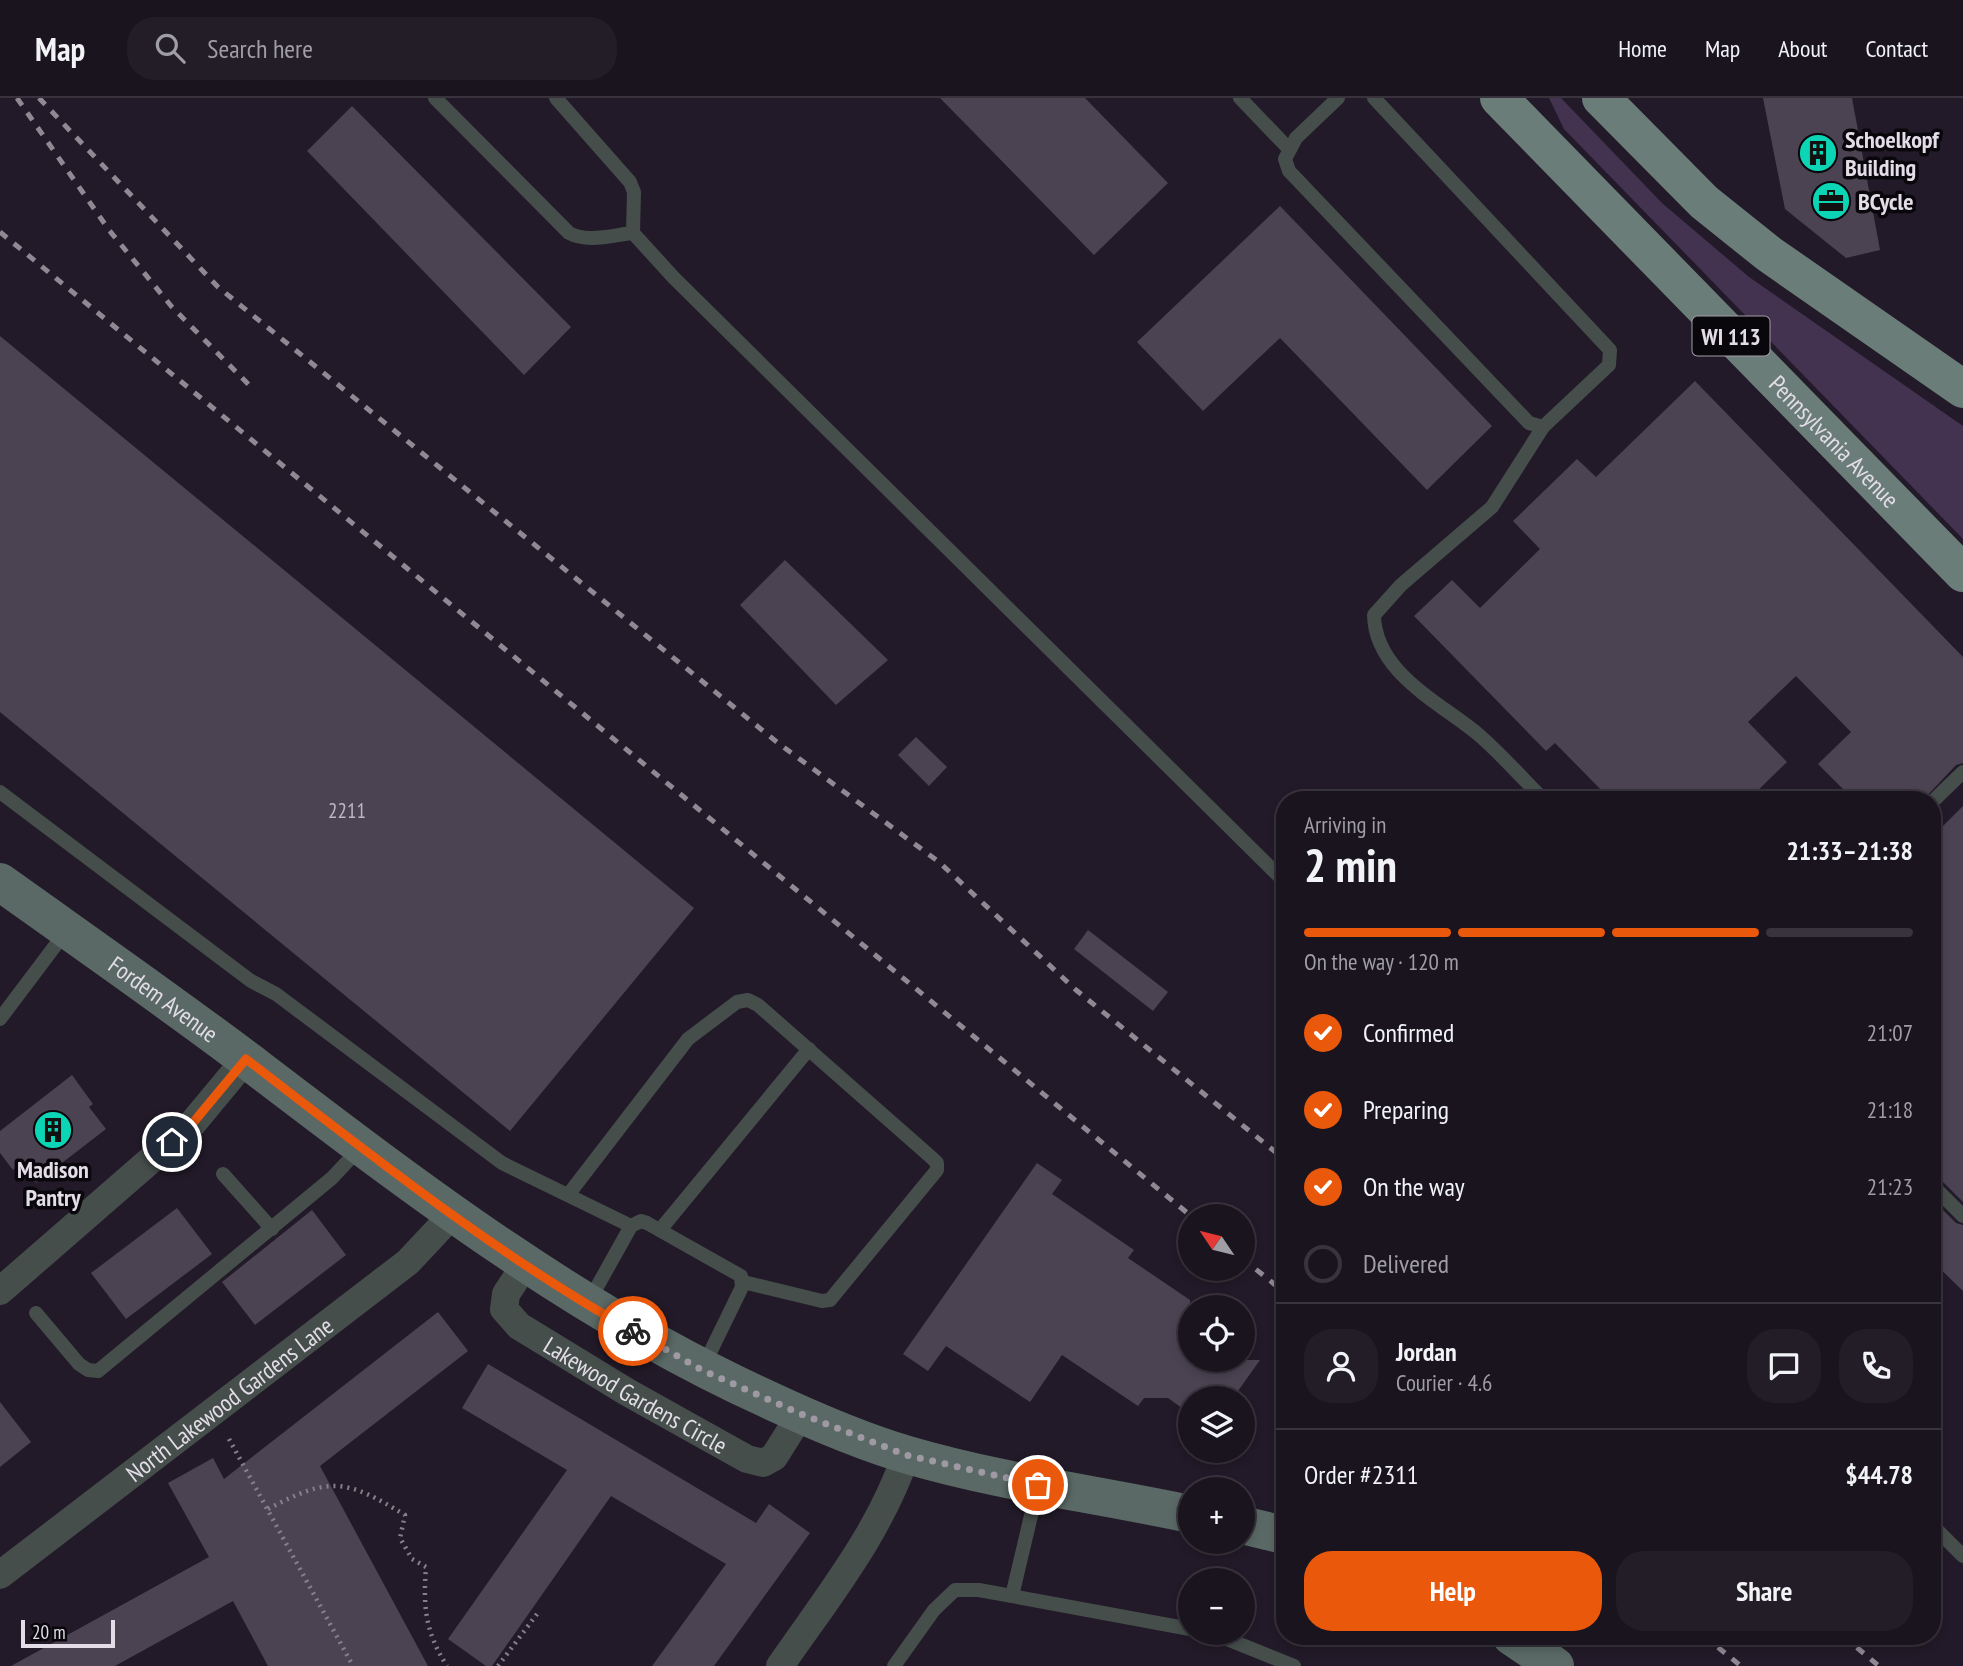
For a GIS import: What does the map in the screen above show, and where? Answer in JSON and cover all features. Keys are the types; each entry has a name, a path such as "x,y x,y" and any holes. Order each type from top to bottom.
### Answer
{"main road":[{"name":"Pennsylvania Avenue","path":"1499,98 1963,573"},
{"path":"1601,98 1704,202 1747,237 1963,389"}],"street":[{"name":"Fordem Avenue","path":"0,882 246,1059 452,1215 587,1305 702,1370 801,1414 906,1455 1038,1485 1178,1512"},
{"path":"0,1291 192,1124 246,1059"},
{"name":"North Lakewood Gardens Lane","path":"0,1575 408,1262 452,1215"},
{"name":"Lakewood Gardens Circle","path":"525,1265 506,1294 504,1309 519,1325 627,1392 747,1459 763,1463 774,1457 801,1414"},
{"path":"779,1666 862,1548 896,1484 906,1455"},
{"path":"1255,1528 1276,1533"},
{"path":"1524,1645 1555,1666"}],"lane":[{"path":"435,98 569,233 578,238 633,233"},
{"path":"556,98 630,182 634,191 633,233 674,278 1276,873"},
{"path":"1240,98 1289,149"},
{"path":"1338,98 1296,138 1285,159 1289,171 1529,423 1543,427"},
{"path":"1374,98 1610,350 1609,365 1543,427 1492,507 1401,585 1374,615 1374,630 1392,663 1435,704 1479,735 1535,791"},
{"path":"1941,793 1963,772"},
{"path":"0,792 487,1152 631,1226"},
{"path":"0,1018 67,930"},
{"path":"568,1195 688,1039 737,1002 748,1000 758,1004 937,1163 937,1170 830,1300 822,1301 743,1282"},
{"path":"660,1230 808,1049"},
{"path":"36,1313 79,1364 88,1370 99,1371 332,1178 361,1147"},
{"path":"223,1174 272,1229"},
{"path":"1941,1194 1963,1216"},
{"path":"587,1305 631,1226 641,1221 660,1230 741,1276 743,1282 702,1370"},
{"path":"1012,1596 1038,1485"},
{"path":"1941,1534 1963,1556"},
{"path":"894,1666 934,1610 955,1590 1012,1596 1178,1627"},
{"path":"1242,1645 1294,1666"}],"path":[{"path":"229,1439 353,1666"},
{"path":"268,1509 309,1490 342,1485 359,1489 405,1515 400,1538 412,1559 426,1567 423,1609 427,1627 447,1666"},
{"path":"498,1666 537,1614"}],"shaded area":[{"path":"1549,98 1561,98 1662,203 1749,277 1963,426 1963,539 1564,129"}],"building":[{"path":"940,98 1085,98 1168,183 1094,255"},
{"name":"Schoelkopf Building","path":"1763,98 1852,98 1880,250 1846,258 1785,209"},
{"path":"352,106 571,327 524,375 307,151"},
{"path":"1280,206 1492,426 1427,490 1280,338 1203,411 1137,342"},
{"path":"0,336 694,908 510,1131 0,712"},
{"path":"1695,381 1963,657 1963,763 1956,765 1931,791 1845,791 1818,764 1851,732 1796,676 1748,722 1787,762 1757,791 1602,791 1555,743 1546,751 1414,616 1452,580 1480,608 1540,549 1513,521 1577,459 1596,477"},
{"path":"785,560 888,660 836,705 740,605"},
{"path":"916,737 947,767 929,786 898,755"},
{"path":"1963,806 1963,1202 1941,1180 1941,828"},
{"path":"1088,930 1168,992 1153,1011 1074,949"},
{"name":"Madison Pantry","path":"72,1075 93,1104 89,1107 106,1129 36,1183 21,1164 13,1170 0,1153 0,1131"},
{"path":"1037,1163 1062,1180 1052,1194 1134,1250 1128,1258 1183,1295 1178,1295 1178,1372 1251,1372 1242,1386 1178,1386 1178,1405 1168,1398 1144,1398 1138,1406 1062,1355 1030,1402 946,1346 928,1371 903,1354"},
{"path":"177,1208 212,1254 126,1319 91,1273"},
{"path":"1941,1208 1956,1223 1963,1225 1963,1291 1941,1270"},
{"path":"312,1210 346,1255 255,1325 222,1282"},
{"path":"438,1312 468,1351 320,1466 428,1666 268,1666 233,1601 115,1666 11,1666 209,1557 168,1483 213,1458 224,1479"},
{"path":"488,1364 756,1523 769,1504 810,1533 714,1666 652,1666 726,1564 611,1496 492,1666 486,1666 448,1639 567,1470 462,1408"},
{"path":"0,1402 31,1442 0,1467"}],"railway":[{"path":"17,98 109,230 172,307 254,390"},
{"path":"39,98 218,287 778,743 939,862 1076,990 1276,1152"},
{"path":"0,232 1178,1205"},
{"path":"1255,1269 1276,1286"},
{"path":"1715,1645 1741,1666"},
{"path":"1854,1645 1879,1666"}],"way so far":[{"path":"633,1331 702,1370 801,1414 906,1455 1038,1485"}],"place":[{"name":"Schoelkopf Building","path":"1818,153"},
{"name":"BCycle","path":"1831,201"},
{"name":"Madison Pantry","path":"53,1130"}],"route":[{"path":"172,1142 192,1124 246,1059 436,1204 587,1305 633,1331"}]}
